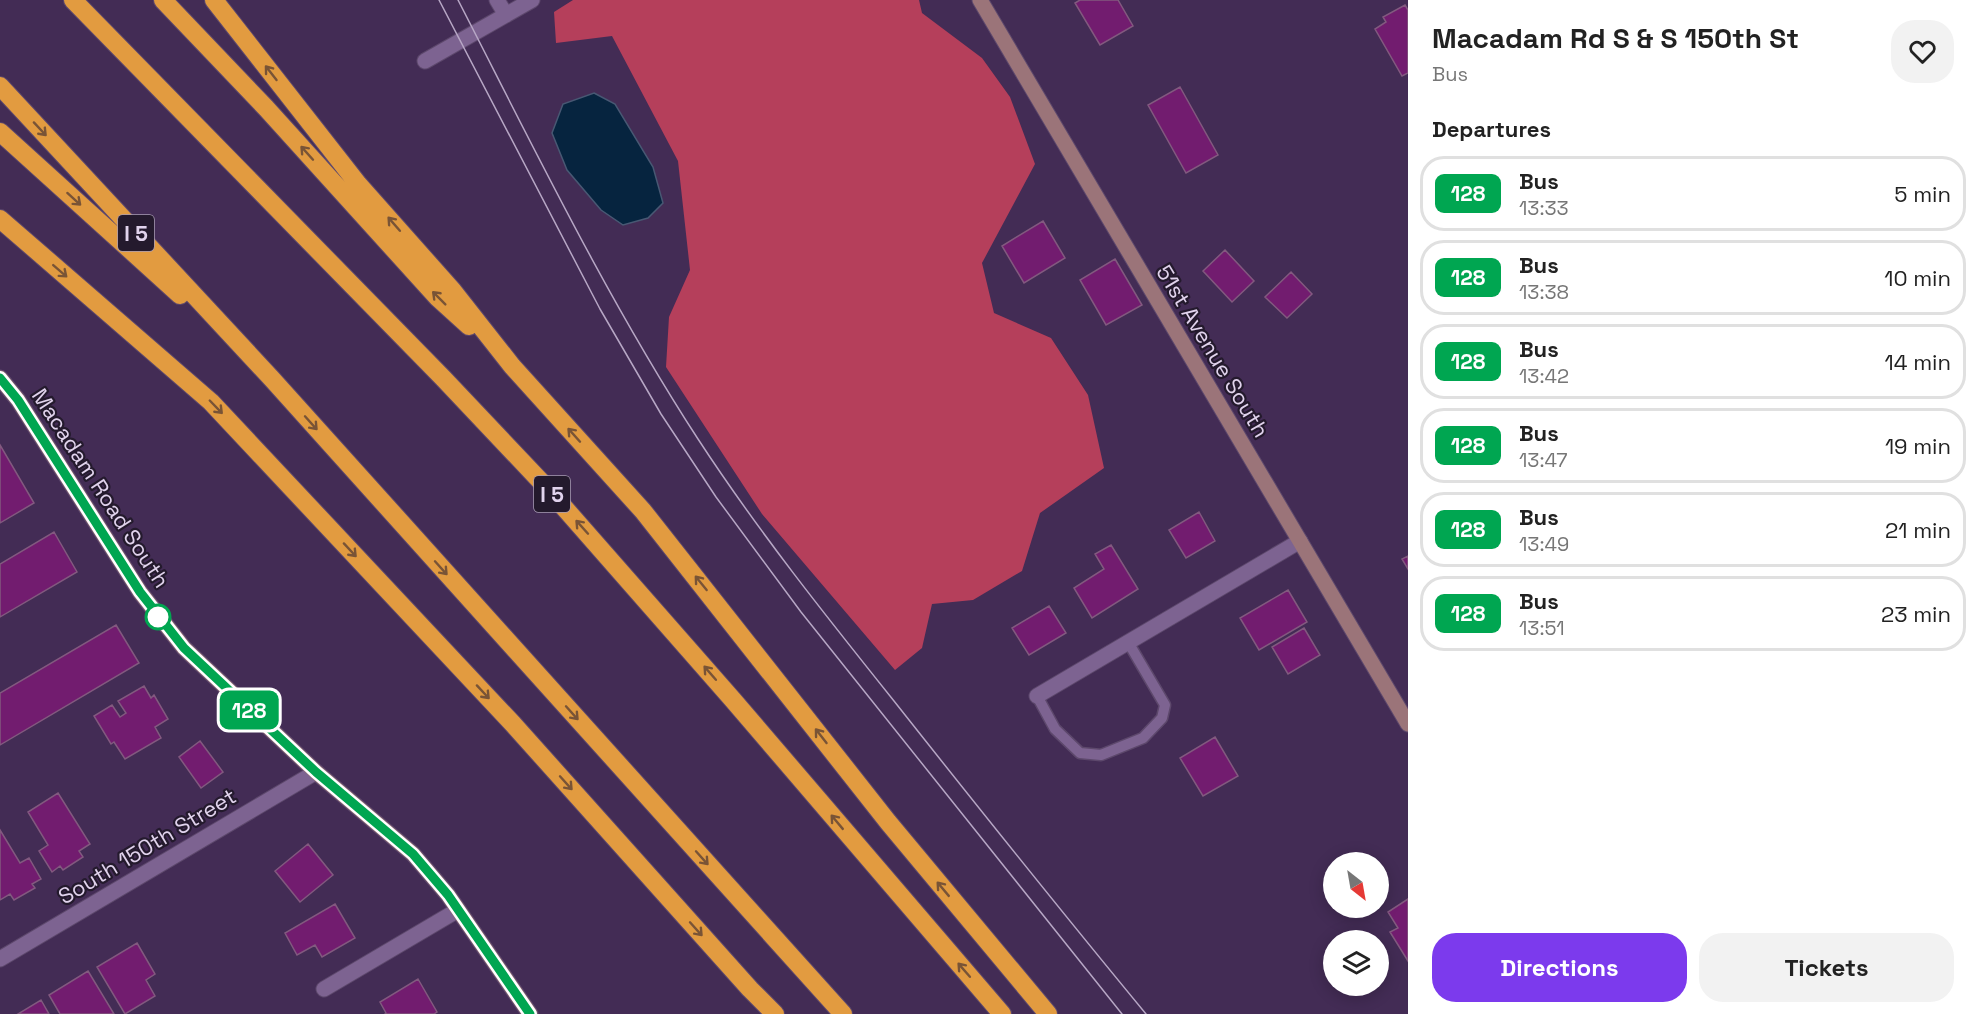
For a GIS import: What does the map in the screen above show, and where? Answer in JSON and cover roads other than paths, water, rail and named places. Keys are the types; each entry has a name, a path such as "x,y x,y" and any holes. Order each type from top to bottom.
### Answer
{"highway":[{"name":"I 5","path":"73,0 411,344 547,488 718,682 1002,1014"},
{"path":"163,0 266,108 437,297 512,366"},
{"path":"214,0 358,184 453,291 512,366 643,511 888,822 1048,1014"},
{"name":"I 5","path":"0,86 272,379 843,1014"},
{"name":"I 5","path":"0,132 272,379"},
{"path":"0,219 211,402 513,724 775,1014"}],"street":[{"path":"497,0 506,15"},
{"path":"425,61 532,0"},
{"name":"51st Avenue South","path":"980,0 1408,724"},
{"name":"Macadam Road South","path":"0,378 18,400 158,617 192,656 316,772 413,854 458,910 530,1014"},
{"path":"1037,696 1300,541"},
{"name":"South 150th Street","path":"0,959 316,772"},
{"path":"324,989 458,910"}],"lane":[{"path":"1037,696 1055,729 1080,753 1101,755 1143,738 1162,718 1165,705 1128,642"}],"water":[{"path":"594,93 615,104 653,167 663,203 648,218 623,225 601,210 567,170 552,133 563,104"}],"tram line":[{"path":"439,0 600,309 661,414 716,497 801,612 1122,1014"},
{"path":"458,0 602,278 665,386 721,473 768,540 843,637 1146,1014"}]}
